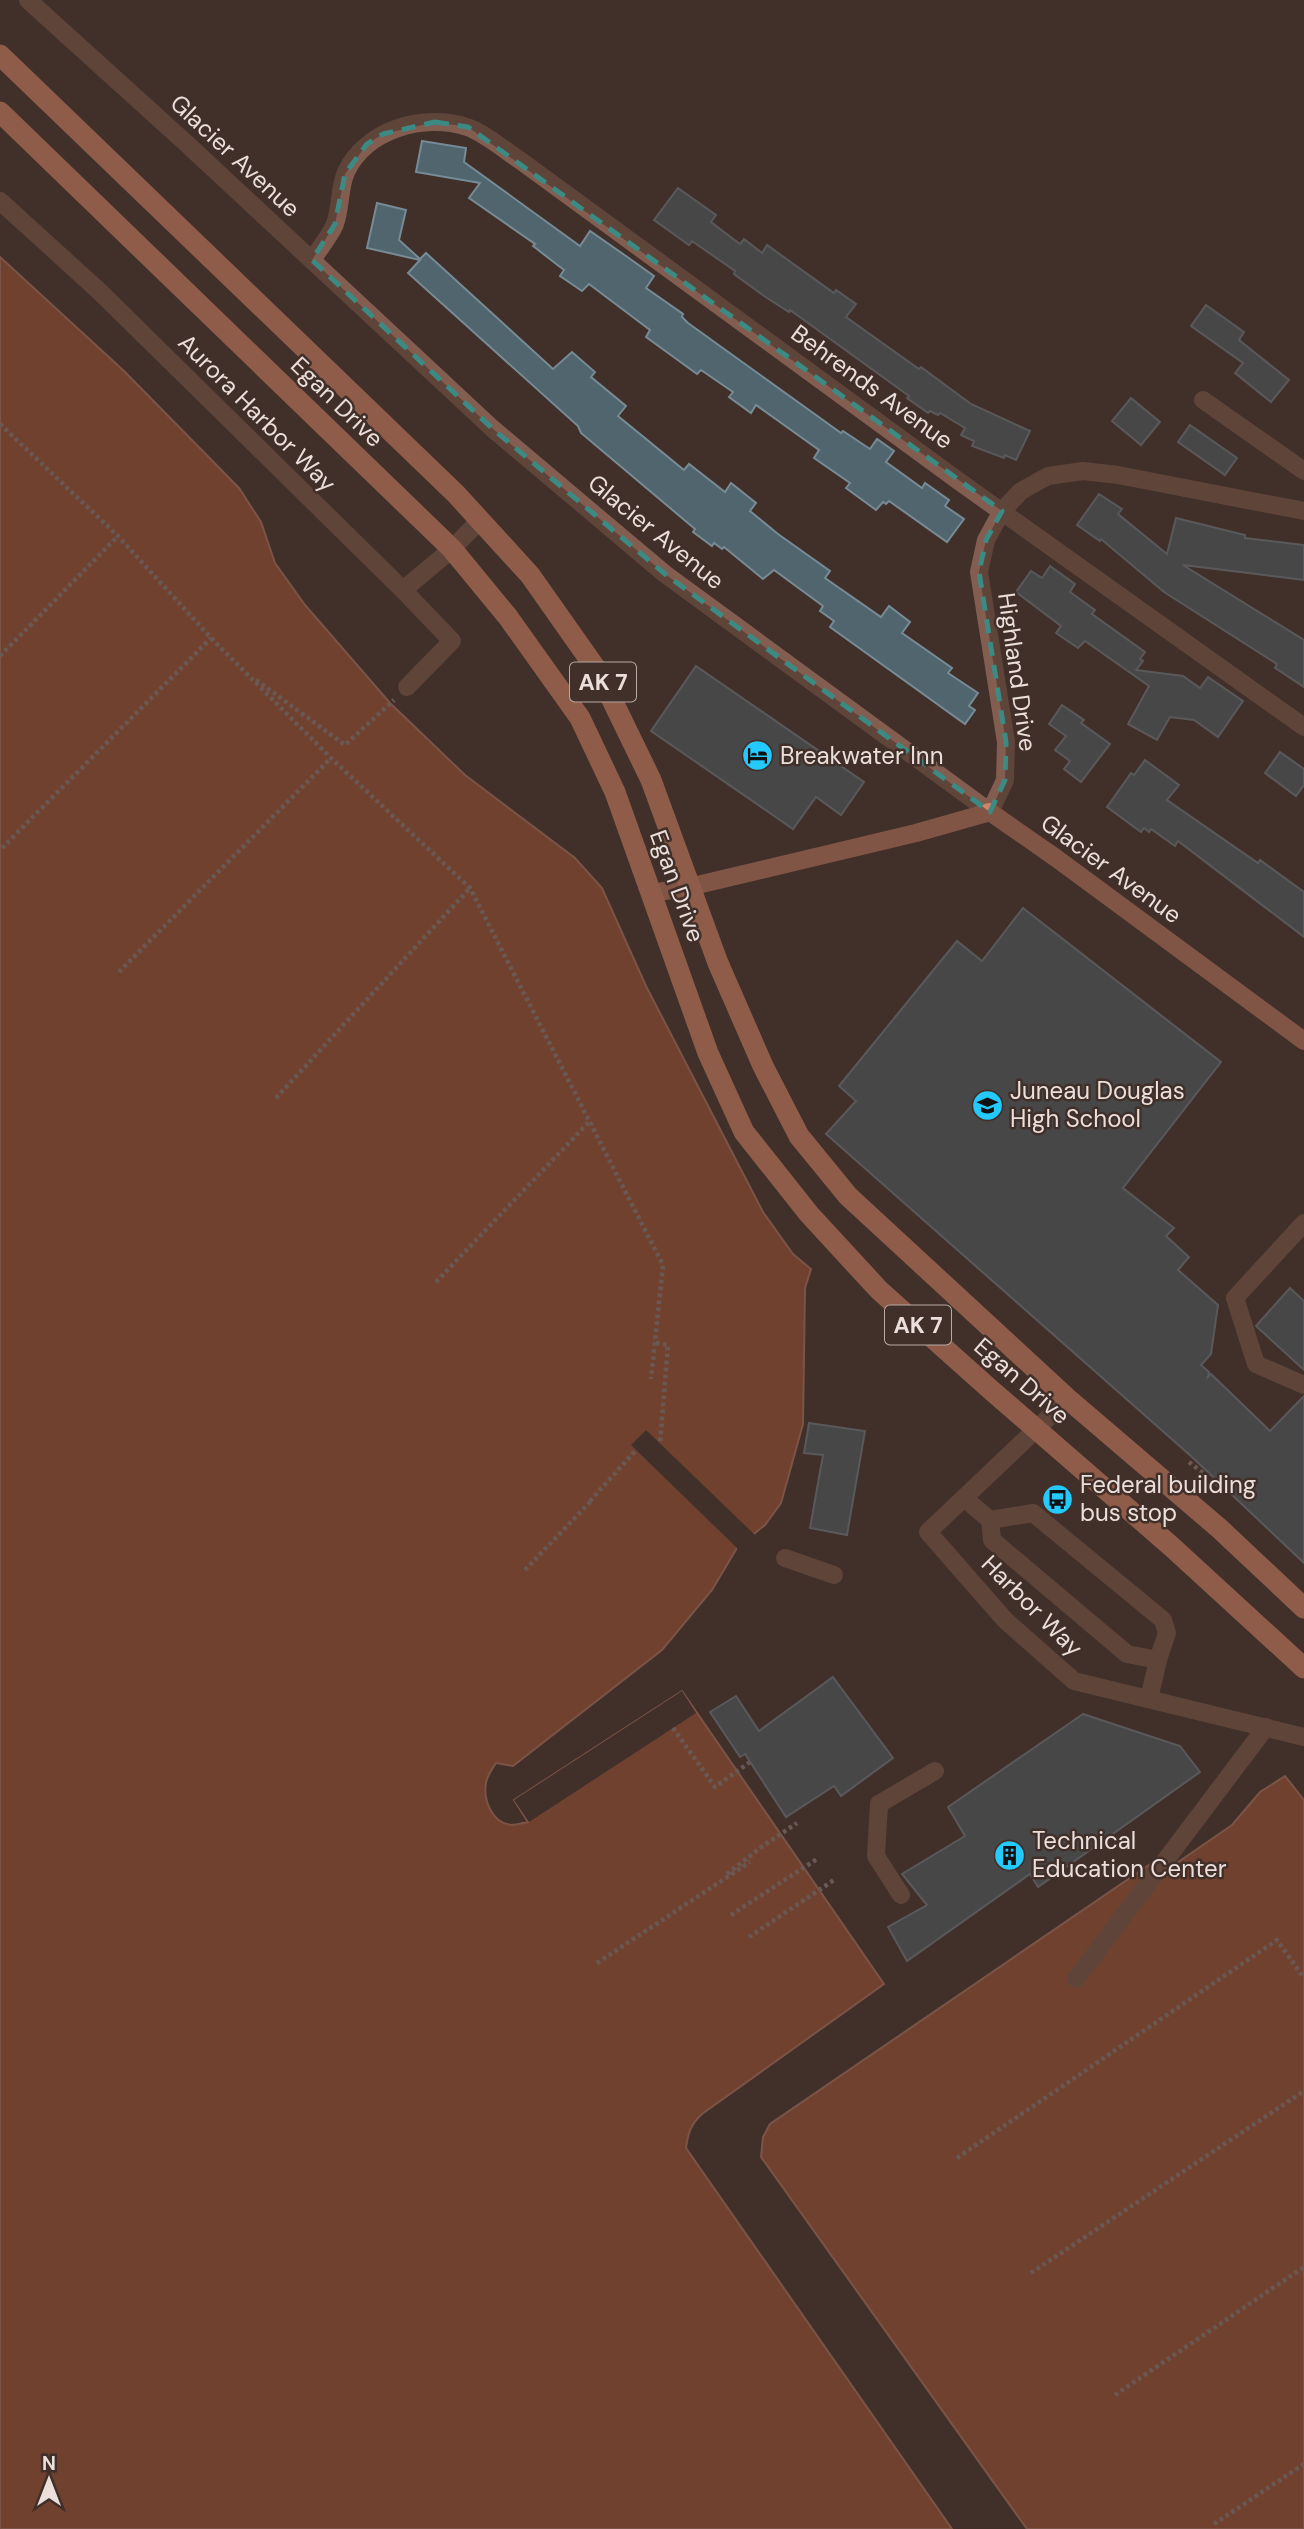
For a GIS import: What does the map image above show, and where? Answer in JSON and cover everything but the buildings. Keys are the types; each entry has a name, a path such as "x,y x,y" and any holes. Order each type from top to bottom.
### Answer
{"highway":[{"name":"Egan Drive","path":"0,55 446,485 530,575 599,673 651,780 718,963 763,1066 799,1136 848,1196 1068,1399 1220,1529 1304,1608"},
{"name":"Egan Drive","path":"0,112 452,550 508,617 580,718 615,792 708,1054 744,1132 809,1214 879,1290 1172,1547 1304,1668"}],"main road":[{"path":"653,893 689,887 916,833 990,812"},
{"name":"Glacier Avenue","path":"990,812 1304,1041"}],"street":[{"name":"Glacier Avenue","path":"28,0 493,429 665,573 990,812"},
{"name":"Behrends Avenue","path":"312,260 335,224 345,174 354,158 367,144 400,127 435,122 468,127 510,154 1304,727"},
{"name":"Aurora Harbor Way","path":"0,201 99,291 452,641 407,688"},
{"path":"1203,400 1304,471"},
{"name":"Highland Drive","path":"990,812 1004,780 1006,742 979,572 986,540 1002,511 1021,491 1048,476 1083,471 1118,475 1304,511"},
{"path":"403,590 452,550 480,520"},
{"path":"1304,1223 1235,1298 1256,1364 1304,1385"},
{"name":"Harbor Way","path":"1068,1399 928,1532 1005,1620 1074,1681 1304,1737"},
{"path":"964,1498 990,1520 992,1540 1127,1654 1158,1660"},
{"path":"990,1520 1032,1513 1163,1620 1167,1633 1149,1699"},
{"path":"785,1558 834,1575"},
{"path":"1076,1979 1266,1727"},
{"path":"901,1895 876,1856 880,1804 935,1771"}],"path":[{"path":"0,424 118,536 211,638 331,758 470,888 663,1265 651,1379"},
{"path":"0,656 118,536"},
{"path":"2,848 211,638"},
{"path":"243,670 345,745 407,688"},
{"path":"118,972 331,758"},
{"path":"276,1098 470,888"},
{"path":"436,1282 589,1122"},
{"path":"655,1343 668,1345 660,1443"},
{"path":"525,1570 578,1516 636,1450"},
{"path":"1189,1462 1218,1485"},
{"path":"578,1516 592,1500"},
{"path":"673,1728 715,1787 750,1762"},
{"path":"708,1890 760,1847 797,1823"},
{"path":"731,1915 817,1859"},
{"path":"597,1963 750,1862"},
{"path":"749,1937 834,1880"},
{"path":"957,2158 1277,1940 1304,1978"},
{"path":"1031,2273 1304,2091"},
{"path":"1115,2395 1304,2267"},
{"path":"1214,2524 1304,2464"}],"highlighted area":[{"path":"435,122 468,127 1002,511 986,540 979,572 1006,742 1005,780 990,812 665,574 493,429 312,260 335,224 345,174 367,144 383,134"}],"shaded area":[{"path":"0,257 124,371 239,488 261,522 275,563 305,605 390,703 465,775 575,858 602,888 646,986 763,1212 793,1254 811,1269 805,1288 803,1424 781,1503 765,1525 737,1548 712,1590 662,1650 513,1766 496,1763 485,1789 490,1810 499,1820 512,1825 528,1822 514,1800 682,1691 884,1984 702,2114 691,2129 686,2148 952,2529 0,2529"},
{"path":"1285,1776 1304,1800 1304,2529 1027,2529 761,2157 763,2137 770,2124 1159,1858 1168,1869 1232,1825 1260,1792"}],"pier":[{"path":"646,1430 758,1536 738,1554 737,1548 631,1445"},
{"path":"682,1691 696,1713 529,1822 514,1800"}],"place":[{"name":"Breakwater Inn","path":"757,756"},
{"name":"Juneau Douglas High School","path":"987,1105"},
{"name":"Federal building bus stop","path":"1057,1499"},
{"name":"Technical Education Center","path":"1009,1855"}]}
